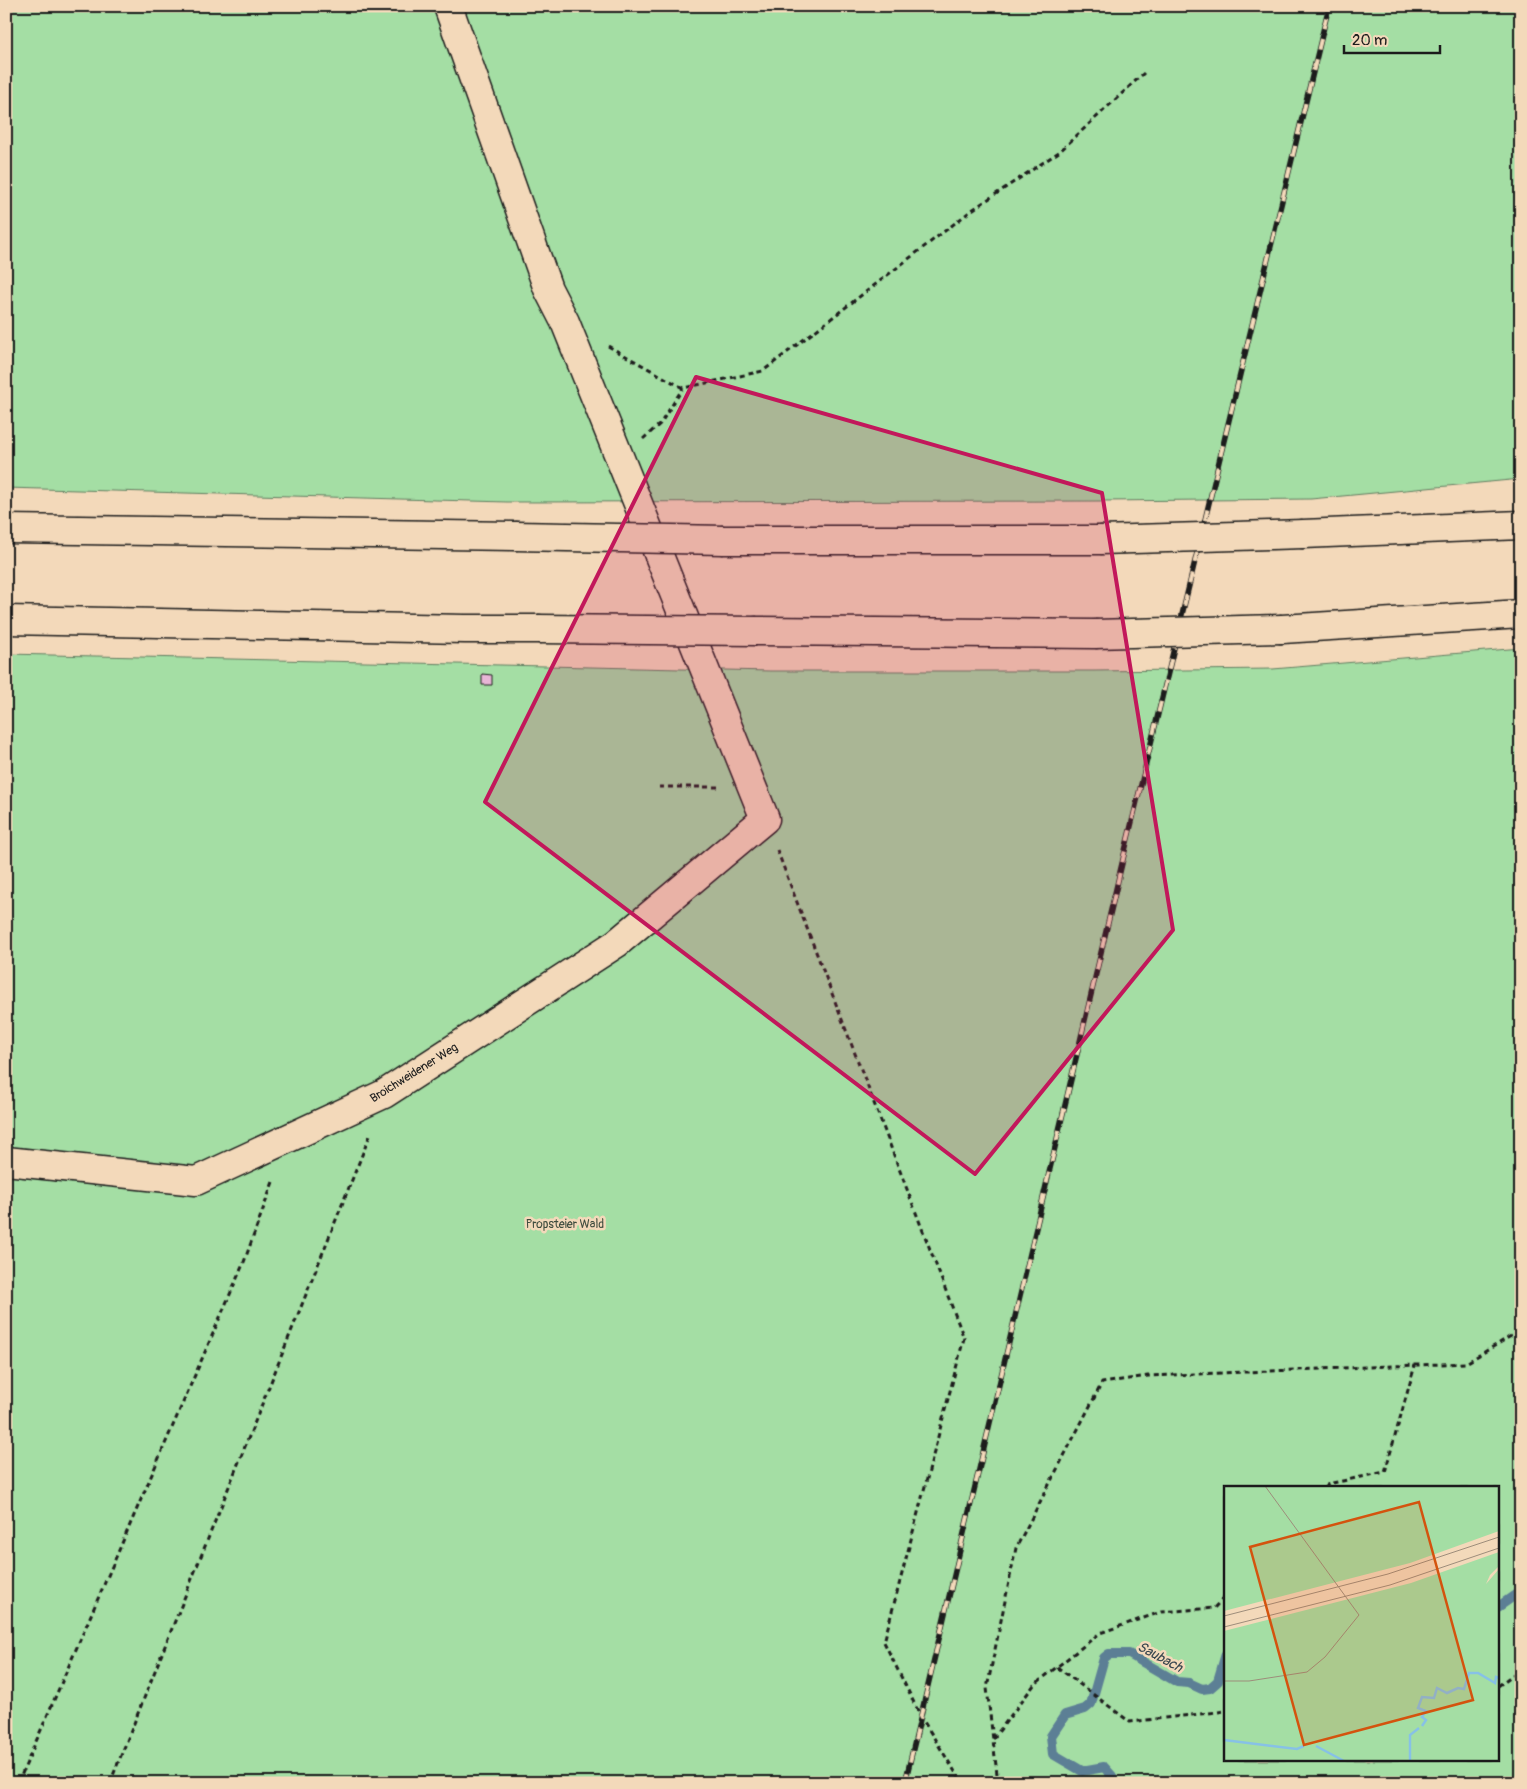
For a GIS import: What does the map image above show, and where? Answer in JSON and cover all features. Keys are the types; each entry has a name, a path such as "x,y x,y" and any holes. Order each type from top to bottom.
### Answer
{"main road":[{"path":"448,6 548,289 565,322 765,819"},
{"path":"6,529 724,540 1100,540 1521,525"},
{"path":"6,620 456,629 1095,634 1282,629 1521,614"},
{"name":"Broichweidener Weg","path":"6,1161 196,1181 384,1094 617,943 765,819"}],"path":[{"path":"607,345 683,388 764,371 972,210 1060,152 1144,73"},
{"path":"620,459 660,424 683,388"},
{"path":"659,787 752,786"},
{"path":"765,819 964,1338 884,1642 921,1717 962,1783"},
{"path":"110,1783 363,1153 384,1094"},
{"path":"18,1783 244,1262 288,1139"},
{"path":"998,1783 987,1688 1016,1548 1102,1383 1148,1376 1466,1363 1521,1330"},
{"path":"1327,1486 1328,1484 1385,1472 1414,1365"},
{"path":"993,1740 1034,1685 1100,1633 1161,1612 1214,1608 1224,1597"},
{"path":"1057,1667 1130,1722 1224,1711"},
{"path":"1500,1685 1521,1671"}],"highlighted area":[{"path":"696,377 1102,493 1173,930 975,1174 485,802"}],"green space":[{"path":"6,6 1521,6 1521,479 1311,499 1102,501 507,502 6,488"},
{"name":"Propsteier Wald","path":"1521,648 1521,1783 6,1783 6,654 770,671 1273,669"}],"building":[{"path":"482,674 492,675 492,685 482,685"}],"waterway":[{"name":"Saubach","path":"1500,1606 1521,1591"},
{"name":"Saubach","path":"1110,1783 1112,1776 1104,1767 1082,1771 1053,1754 1051,1736 1065,1715 1085,1709 1091,1704 1104,1658 1109,1654 1129,1654 1177,1682 1189,1683 1202,1689 1210,1688 1218,1681 1224,1661"}],"railway":[{"path":"905,1783 1124,855 1329,6"}]}
